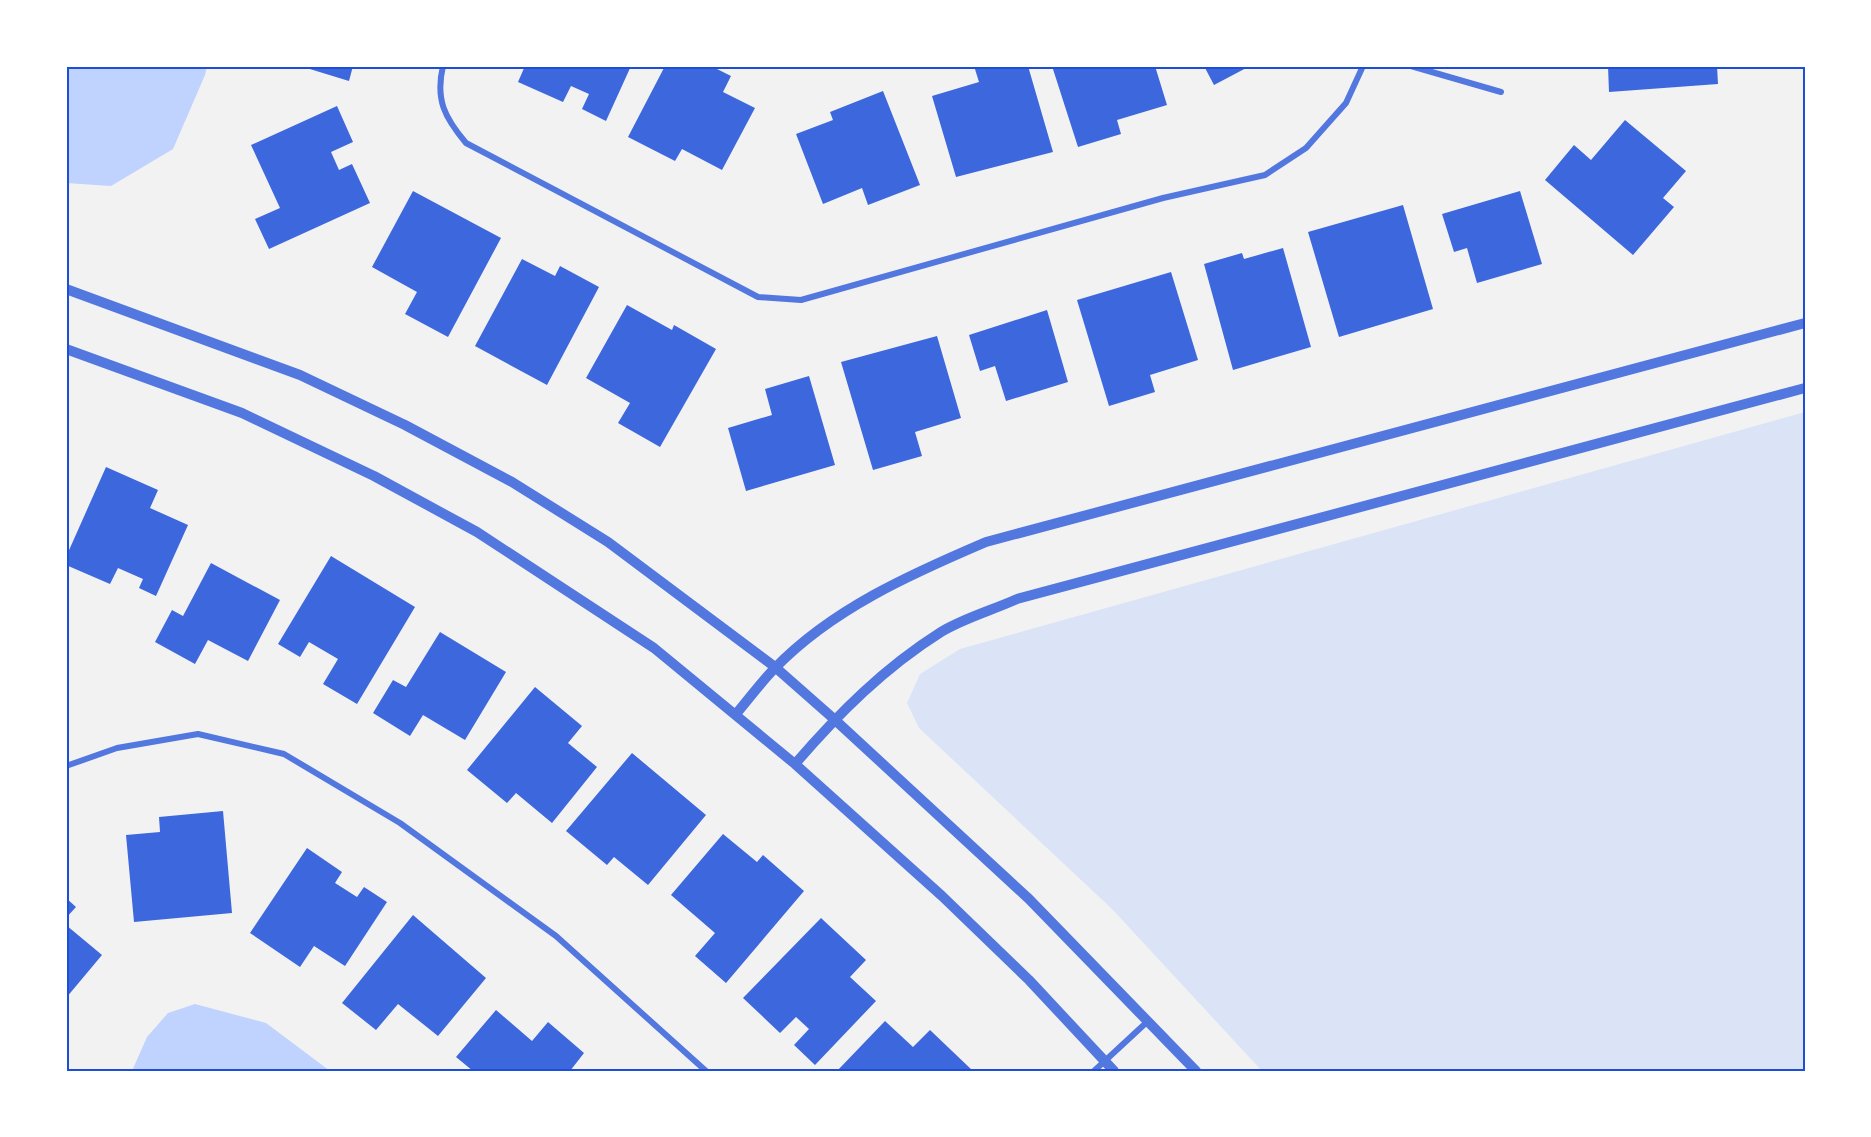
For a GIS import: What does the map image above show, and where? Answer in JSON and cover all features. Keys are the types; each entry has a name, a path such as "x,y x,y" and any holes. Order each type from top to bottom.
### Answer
{"street":[{"path":"443,66 439,84 446,120 466,143 758,297 801,300 1163,198 1265,174 1306,148 1346,104 1363,66"},
{"path":"1411,66 1501,92"},
{"path":"66,289 300,375 512,482 608,542 775,667 834,719 1029,899 1148,1020 1193,1070"},
{"path":"736,714 775,667 824,627 903,577 986,542 1805,323"},
{"path":"66,349 242,413 374,476 467,526 654,648 795,764 942,896 1029,980 1114,1071"},
{"path":"795,764 834,719 882,674 943,631 1017,599 1805,388"},
{"path":"66,766 117,748 198,734 284,754 400,823 556,936 706,1071"},
{"path":"1094,1071 1148,1020"}],"shaded area":[{"path":"1805,412 1805,1071 1262,1071 1112,909 919,728 907,703 920,674 960,649"}],"water":[{"path":"66,66 207,66 173,149 111,186 66,183"},
{"path":"195,1004 266,1023 330,1071 132,1071 147,1037 168,1013"}],"building":[{"path":"300,66 353,66 349,81"},
{"path":"525,66 631,66 606,121 582,109 589,94 571,86 563,102 518,82"},
{"path":"665,66 711,66 731,76 723,92 755,108 722,170 682,149 675,161 628,137"},
{"path":"974,66 1028,66 1053,152 956,177 932,96 979,82"},
{"path":"1052,66 1155,66 1167,105 1117,120 1121,134 1078,147"},
{"path":"1204,66 1250,66 1214,85"},
{"path":"1608,66 1717,66 1718,84 1609,92"},
{"path":"883,91 920,185 868,205 862,188 823,204 796,134 833,120 830,112"},
{"path":"337,106 353,142 331,152 339,170 352,164 370,203 269,249 255,219 280,208 251,145"},
{"path":"1625,120 1686,171 1663,198 1674,207 1633,255 1545,180 1574,145 1591,160"},
{"path":"413,191 501,238 448,337 405,314 417,292 372,267"},
{"path":"1520,191 1542,264 1477,283 1467,248 1454,252 1442,214"},
{"path":"1403,205 1433,309 1339,337 1308,232"},
{"path":"1283,248 1311,347 1233,370 1204,264 1242,253 1244,259"},
{"path":"522,259 555,276 560,266 599,287 547,385 475,346"},
{"path":"1171,272 1198,360 1150,375 1155,392 1109,406 1077,300"},
{"path":"627,305 672,330 674,325 716,349 660,447 618,423 630,403 586,378"},
{"path":"1047,310 1068,382 1006,401 995,366 980,371 969,335"},
{"path":"937,336 961,418 915,432 922,456 873,470 841,362"},
{"path":"809,376 835,465 746,491 728,428 772,415 765,389"},
{"path":"106,467 158,490 150,508 188,525 156,596 139,588 143,579 118,568 110,584 66,565 66,557"},
{"path":"331,556 415,607 357,704 323,684 338,659 309,642 300,657 278,644"},
{"path":"211,563 280,600 248,661 208,640 195,664 155,642 172,610 183,616"},
{"path":"440,632 506,672 465,740 423,715 410,736 373,713 393,680 406,687"},
{"path":"535,687 582,726 568,743 597,767 552,823 516,793 507,803 467,770"},
{"path":"632,753 706,815 648,885 614,857 607,865 566,831"},
{"path":"223,811 232,913 134,922 126,835 160,832 159,817"},
{"path":"723,834 757,862 763,855 804,891 726,983 695,956 715,933 671,895"},
{"path":"307,848 342,872 335,883 357,897 364,887 387,902 345,966 314,946 300,967 250,933"},
{"path":"66,898 76,907 66,918"},
{"path":"413,915 486,978 438,1036 398,1004 376,1030 342,1003"},
{"path":"821,918 866,960 850,977 876,1001 815,1065 794,1045 809,1029 796,1017 780,1033 743,998"},
{"path":"66,925 102,955 66,998"},
{"path":"496,1010 532,1041 548,1022 584,1053 570,1071 473,1071 456,1057"},
{"path":"885,1021 913,1047 930,1030 973,1071 837,1071"}]}
